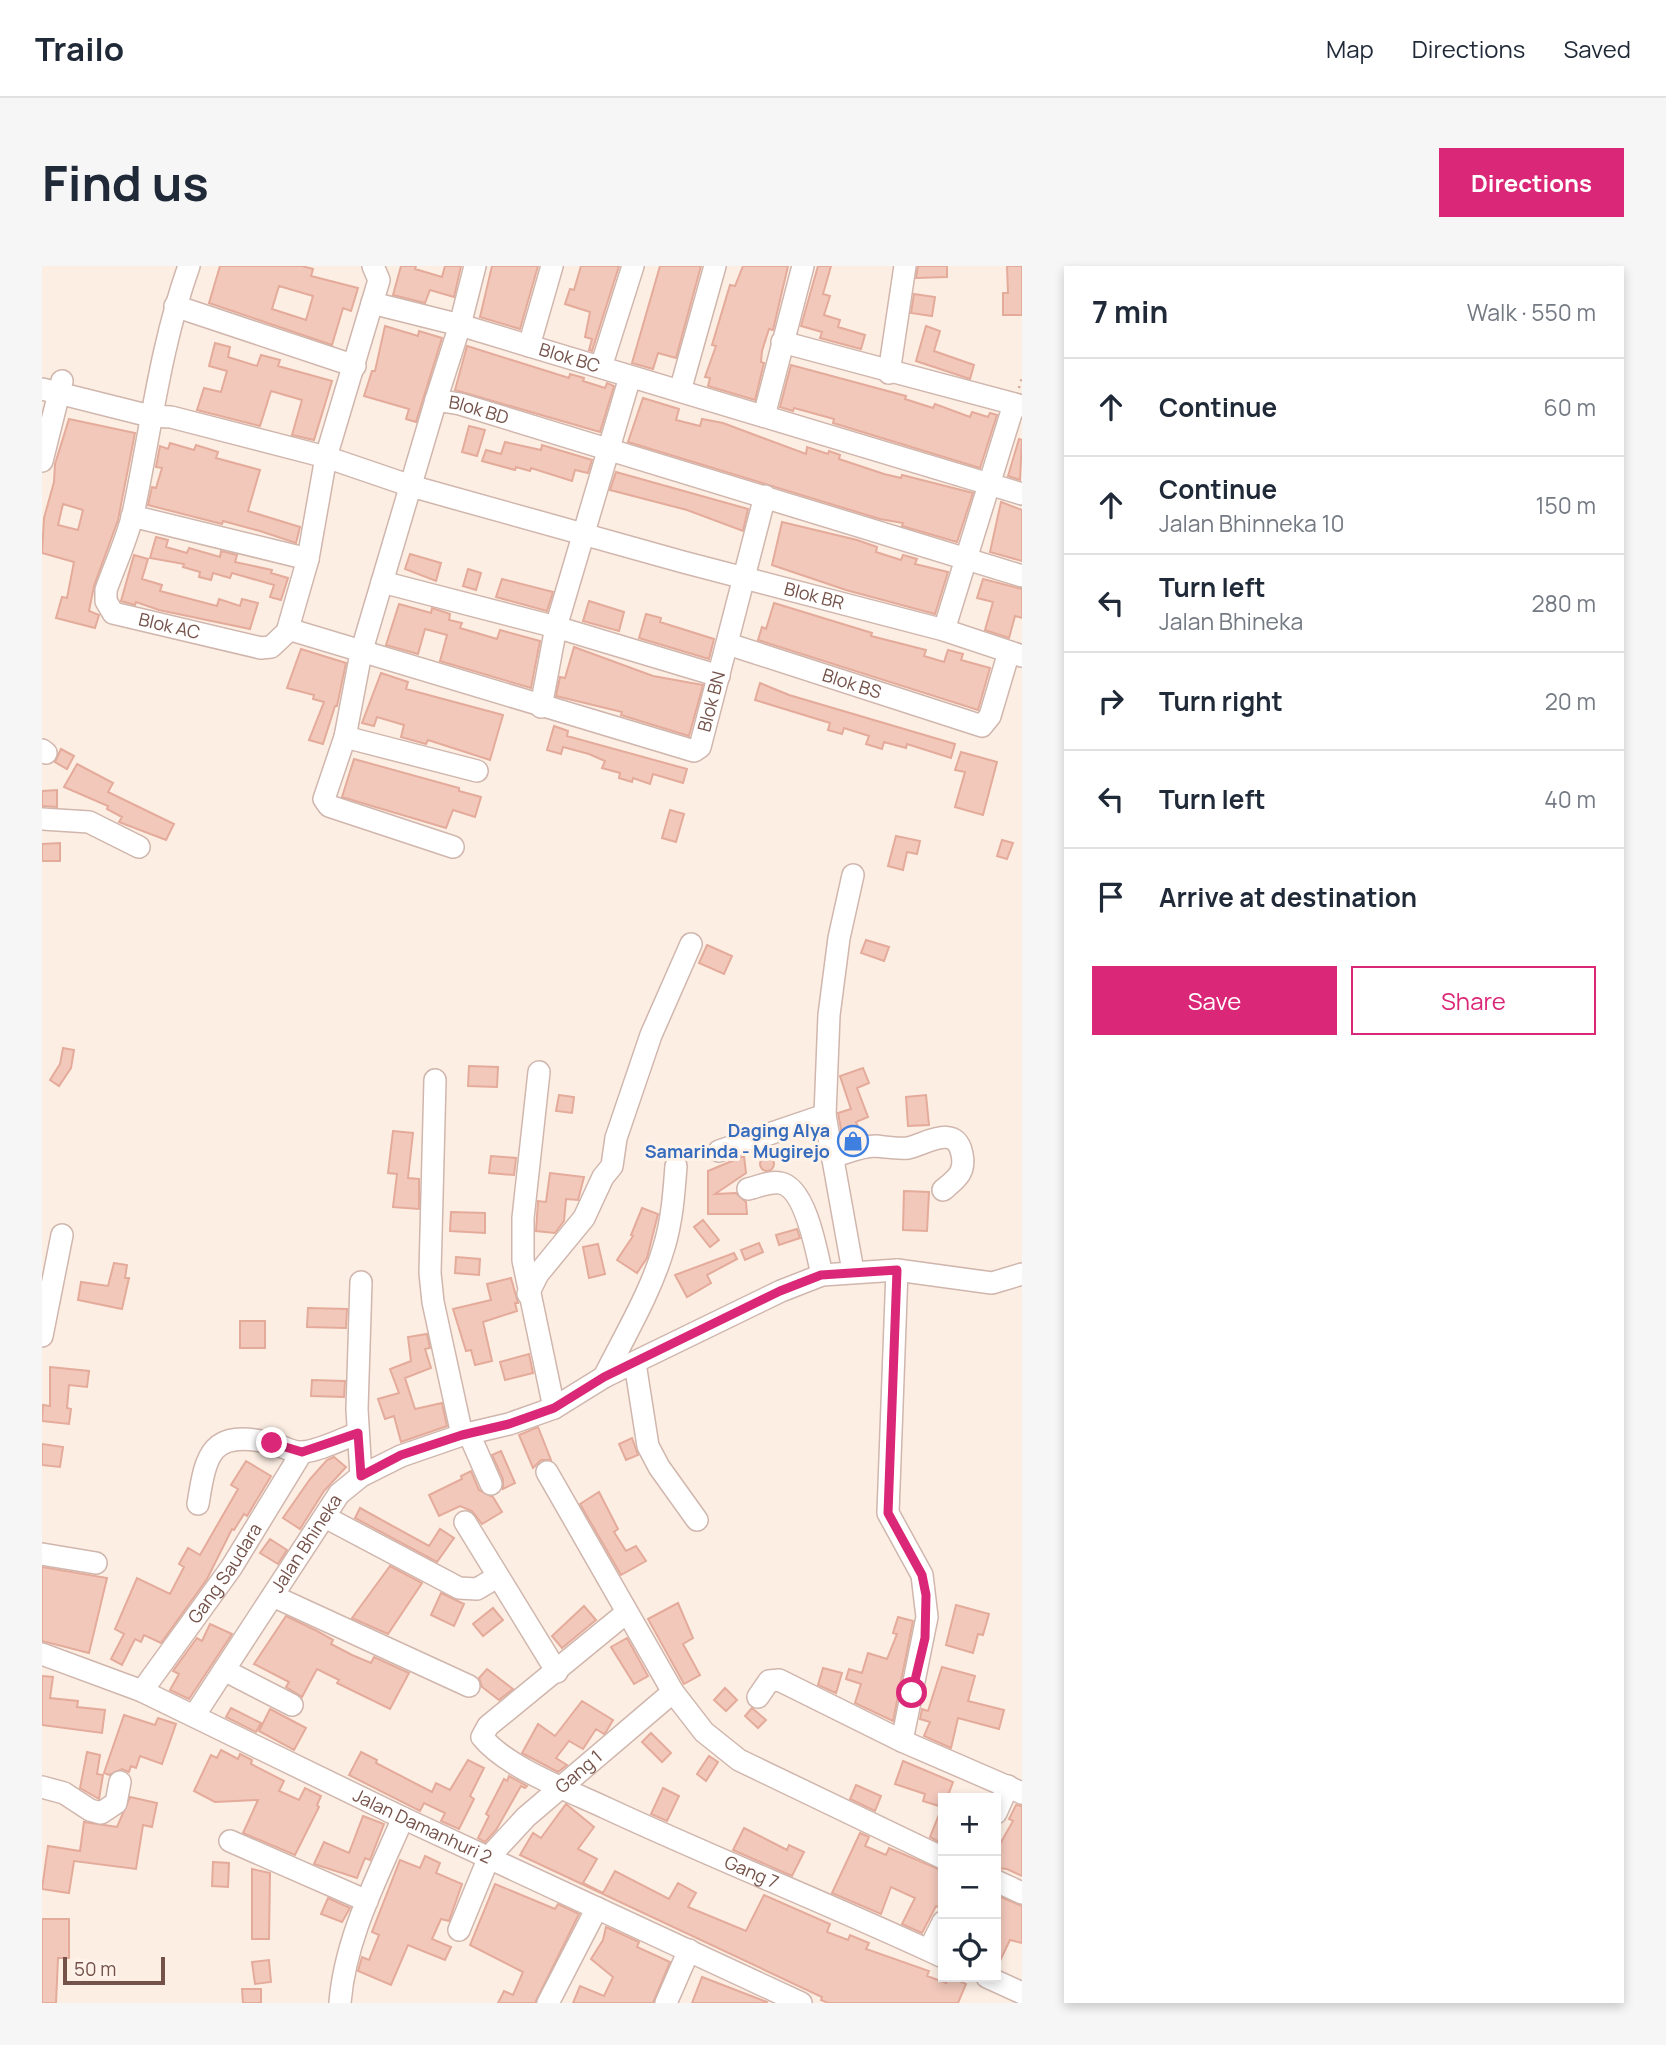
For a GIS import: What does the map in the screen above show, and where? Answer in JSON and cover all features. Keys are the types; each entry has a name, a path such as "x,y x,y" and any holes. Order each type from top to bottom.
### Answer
{"street":[{"name":"Blok AC","path":"189,266 175,306 158,373 132,516 106,590 106,601 113,613 261,648 271,647 288,629"},
{"path":"373,266 379,280 326,457 308,559 288,629 541,707 556,627 630,377"},
{"path":"436,400 475,266"},
{"path":"529,346 552,266"},
{"path":"601,367 633,266"},
{"path":"680,391 716,266"},
{"path":"764,416 803,266"},
{"path":"889,373 905,266"},
{"name":"Blok BC","path":"372,303 460,325 1022,494"},
{"path":"175,306 355,366"},
{"path":"782,342 889,373 1018,405 988,484 944,630"},
{"path":"42,461 51,385"},
{"name":"Blok BR","path":"51,385 326,457 411,486 683,562 944,630 1015,654"},
{"name":"Blok BD","path":"453,847 330,806 324,799 345,737 361,653 436,400 460,404 1022,576"},
{"name":"Blok BN","path":"541,707 694,751 700,747 746,578 765,496"},
{"path":"132,516 308,559"},
{"path":"382,582 556,627 719,676"},
{"name":"Blok BS","path":"728,644 982,726 987,722 1015,654"},
{"path":"345,737 477,771"},
{"path":"42,819 89,822 139,847"},
{"path":"853,875 839,938 829,1015 825,1115 853,1271"},
{"path":"528,1294 538,1274 584,1218 603,1177 612,1166 616,1138 643,1059 691,944"},
{"path":"539,1072 523,1218 523,1260 554,1408"},
{"path":"435,1080 430,1273 433,1302 466,1435 491,1484"},
{"path":"719,1151 825,1115"},
{"path":"832,1157 868,1147 908,1147 936,1136 949,1138 961,1149 964,1165 959,1177 943,1189"},
{"path":"604,1377 652,1280 664,1247 673,1206 676,1166"},
{"path":"747,1189 775,1182 783,1182 791,1188 811,1228 821,1275"},
{"path":"42,1336 62,1236"},
{"path":"897,1270 888,1513 922,1575 927,1617 925,1638 902,1741"},
{"name":"Jalan Bhineka","path":"194,1716 339,1494 361,1476 401,1455 554,1408 604,1377 771,1296 821,1275 897,1270 992,1283 1022,1274"},
{"path":"361,1282 358,1433 361,1476"},
{"path":"635,1363 648,1446 659,1467 697,1520"},
{"path":"198,1504 204,1465 212,1448 225,1441 272,1443 302,1452 358,1433"},
{"name":"Gang Saudara","path":"142,1691 231,1568 302,1452"},
{"path":"547,1472 673,1692 704,1732 739,1760 939,1856"},
{"path":"325,1517 460,1588 477,1589 498,1577"},
{"path":"465,1522 557,1672 626,1614"},
{"path":"42,1554 96,1563"},
{"path":"272,1596 469,1686"},
{"name":"Jalan Damanhuri 2","path":"42,1654 142,1691 403,1818 690,1950 775,1998 801,2003"},
{"path":"224,1670 292,1704"},
{"name":"Gang 7","path":"557,1672 488,1726 482,1737 497,1752 560,1786 936,1953"},
{"path":"758,1697 769,1681 779,1680 902,1741 1015,1789 1001,1807"},
{"name":"Gang 1","path":"489,1857 526,1817 560,1786 673,1692"},
{"path":"42,1787 64,1793 90,1810 101,1813 116,1803 120,1782"},
{"path":"340,2003 348,1957 367,1901 403,1818"},
{"path":"230,1840 367,1901"},
{"path":"459,1930 489,1857"},
{"path":"1001,1883 1022,1893"},
{"path":"548,2003 597,1908"},
{"path":"666,2003 690,1950"},
{"path":"998,1982 1022,1993"}],"building":[{"path":"220,266 302,266 313,269 311,276 358,288 351,311 343,308 332,345 209,303","holes":["279,286 313,296 306,320 272,309"]},
{"path":"401,266 416,266 415,269 442,277 445,266 461,266 454,297 430,290 425,303 393,295"},
{"path":"492,266 538,266 520,329 480,317"},
{"path":"581,266 619,266 592,351 589,350 592,339 585,337 590,312 565,304 570,289 574,290"},
{"path":"660,266 701,266 676,358 658,353 653,369 632,363"},
{"path":"743,266 788,266 773,330 769,329 762,351 761,362 764,363 755,400 708,386 710,378 705,377 716,346 712,345 730,285 735,286"},
{"path":"818,266 831,266 823,294 830,296 824,315 840,320 838,327 865,335 861,349 820,338 822,332 801,326"},
{"path":"918,266 947,266 947,277 916,278"},
{"path":"1007,266 1022,266 1022,315 1003,315 1003,293 1008,293"},
{"path":"914,294 935,297 932,316 911,313"},
{"path":"385,326 418,336 419,331 442,338 416,422 406,419 409,409 364,396 372,371 375,371"},
{"path":"926,326 940,331 934,351 974,365 970,379 916,361"},
{"path":"215,343 230,347 228,357 257,366 261,355 280,360 278,366 332,381 314,440 292,435 302,400 271,391 260,426 197,410 204,388 221,392 227,371 209,366"},
{"path":"467,346 569,378 570,374 584,378 583,381 605,388 607,383 614,386 600,432 455,390"},
{"path":"791,365 906,396 905,399 933,408 935,404 970,417 972,412 988,417 990,413 997,415 980,468 833,423 834,419 780,407"},
{"path":"643,398 679,409 676,420 700,426 702,419 723,423 806,454 807,447 828,454 829,451 840,455 839,459 884,474 901,478 902,475 973,493 957,542 902,526 903,523 880,519 628,442"},
{"path":"69,419 135,433 118,520 94,586 89,611 99,615 95,628 56,618 62,597 67,598 74,562 42,553 44,518 54,482 55,464","holes":["63,504 83,510 78,530 58,525"]},
{"path":"469,426 485,430 477,456 462,452"},
{"path":"1019,439 1022,440 1020,480 1008,476"},
{"path":"505,442 541,450 542,445 592,460 588,473 575,470 572,481 531,468 530,471 516,467 515,470 482,461 486,450 501,454"},
{"path":"170,443 194,450 196,445 218,452 216,458 260,470 248,511 300,527 296,543 223,521 222,524 148,505 152,487 156,488 162,468 156,467 160,446 168,449"},
{"path":"616,472 748,509 743,531 687,510 610,490"},
{"path":"1001,502 1022,510 1022,561 990,552"},
{"path":"782,522 857,540 877,547 876,552 901,560 903,555 917,559 915,564 948,572 935,614 846,590 772,565"},
{"path":"156,537 168,540 166,547 187,553 189,548 220,557 221,551 237,555 235,562 272,570 271,573 288,578 281,600 270,597 274,585 232,573 230,578 213,573 211,580 199,577 200,572 183,567 184,564 150,558"},
{"path":"410,554 441,563 436,581 405,569"},
{"path":"134,555 148,559 142,579 162,585 160,591 217,606 219,599 240,606 242,599 258,603 250,629 159,610 136,602 135,605 121,601"},
{"path":"468,569 481,573 476,590 463,586"},
{"path":"502,579 553,592 547,611 496,597"},
{"path":"983,579 1022,589 1022,618 1015,616 1009,638 985,630 993,602 977,598"},
{"path":"589,601 624,612 619,631 583,621"},
{"path":"774,603 872,633 871,636 926,650 924,656 944,662 948,650 963,654 961,660 990,668 978,710 758,640 762,627 766,629"},
{"path":"399,604 431,613 432,608 450,614 449,620 462,623 460,628 497,639 500,630 540,641 531,688 440,661 447,635 425,629 418,654 386,645"},
{"path":"646,614 661,618 660,622 714,639 709,659 639,638"},
{"path":"574,647 653,676 703,685 689,736 621,715 622,712 556,696 560,677 565,678"},
{"path":"301,649 346,663 337,706 323,744 309,740 324,702 313,699 314,695 287,688"},
{"path":"381,673 408,682 406,689 503,715 490,760 428,740 426,744 401,737 404,725 377,717 374,726 362,723"},
{"path":"760,683 789,695 955,744 951,758 907,744 906,748 884,742 882,749 866,744 869,736 844,728 842,734 828,730 830,723 755,700"},
{"path":"554,726 568,731 567,736 687,769 683,783 653,774 650,784 633,778 632,782 619,778 620,773 602,768 605,761 589,754 563,747 561,754 547,750"},
{"path":"61,749 74,756 67,769 55,762"},
{"path":"961,752 997,762 983,815 955,807 965,772 955,770"},
{"path":"354,759 459,788 459,791 481,797 475,817 453,810 446,828 342,797"},
{"path":"77,764 113,783 108,792 174,824 166,840 119,822 122,817 107,809 108,806 64,787"},
{"path":"57,790 57,807 42,806 42,791"},
{"path":"670,810 684,814 676,842 662,838"},
{"path":"896,836 920,841 917,854 907,852 903,870 888,866"},
{"path":"1002,840 1013,843 1007,859 997,856"},
{"path":"60,843 60,861 42,861 42,844"},
{"path":"866,940 889,947 884,961 861,953"},
{"path":"707,945 732,956 724,974 699,963"},
{"path":"63,1048 74,1050 71,1068 59,1086 50,1080 60,1064"},
{"path":"469,1066 498,1067 497,1087 468,1086"},
{"path":"863,1068 869,1083 857,1088 868,1117 856,1122 861,1134 843,1140 838,1113 851,1109 840,1076"},
{"path":"559,1095 574,1097 572,1113 556,1111"},
{"path":"926,1095 929,1125 908,1126 906,1097"},
{"path":"393,1131 413,1133 408,1178 419,1179 419,1209 393,1207 397,1174 388,1173"},
{"path":"491,1156 516,1158 514,1175 489,1173"},
{"path":"744,1156 746,1173 715,1194 736,1193 746,1202 747,1214 708,1214 708,1171"},
{"path":"764,1157 770,1157 774,1164 770,1171 764,1171 760,1167 760,1161"},
{"path":"550,1173 584,1177 578,1200 566,1199 564,1221 555,1233 536,1231 538,1201 546,1202"},
{"path":"904,1191 929,1192 927,1231 903,1230"},
{"path":"642,1208 658,1214 647,1258 637,1273 617,1260 633,1236 631,1235"},
{"path":"451,1212 485,1213 485,1233 450,1231"},
{"path":"703,1220 719,1240 710,1247 694,1227"},
{"path":"797,1229 800,1238 779,1245 776,1235"},
{"path":"759,1243 763,1252 745,1260 741,1250"},
{"path":"598,1244 605,1274 589,1278 583,1247"},
{"path":"734,1253 737,1259 707,1275 711,1283 687,1297 675,1275"},
{"path":"456,1257 480,1259 479,1275 455,1273"},
{"path":"114,1263 127,1265 125,1278 129,1278 122,1309 78,1300 81,1282 108,1286"},
{"path":"511,1278 518,1303 515,1303 517,1311 483,1322 492,1361 475,1365 471,1350 466,1351 453,1309 491,1300 487,1284"},
{"path":"308,1308 347,1309 346,1328 307,1327"},
{"path":"240,1321 265,1321 265,1348 240,1348"},
{"path":"427,1334 430,1348 425,1349 431,1368 405,1378 415,1409 442,1403 447,1426 401,1442 394,1416 385,1419 378,1399 399,1393 390,1369 411,1361 408,1337"},
{"path":"529,1354 533,1373 505,1380 500,1362"},
{"path":"50,1367 89,1371 87,1387 69,1385 69,1424 42,1421 43,1405 50,1406"},
{"path":"312,1380 345,1381 344,1397 311,1396"},
{"path":"538,1427 551,1460 541,1460 533,1468 519,1435"},
{"path":"632,1438 638,1455 626,1460 619,1444"},
{"path":"42,1444 63,1447 60,1467 42,1465"},
{"path":"501,1451 515,1483 503,1489 503,1479 492,1455"},
{"path":"334,1457 346,1467 324,1491 300,1529 283,1518 310,1479 327,1460"},
{"path":"246,1461 271,1476 247,1516 244,1514 234,1530 232,1529 207,1579 161,1643 144,1635 141,1642 135,1639 122,1665 111,1659 124,1634 115,1629 137,1578 170,1594 184,1567 179,1564 188,1548 200,1555 238,1489 231,1485"},
{"path":"471,1471 479,1490 493,1497 502,1512 482,1524 472,1511 460,1506 439,1516 429,1495 462,1479 461,1476"},
{"path":"599,1492 618,1529 614,1532 626,1551 636,1546 646,1561 621,1575 580,1504"},
{"path":"360,1508 429,1546 440,1529 454,1538 437,1562 355,1518"},
{"path":"270,1539 287,1550 278,1564 260,1553"},
{"path":"390,1566 422,1583 388,1634 352,1618"},
{"path":"42,1567 107,1578 89,1653 42,1641"},
{"path":"441,1593 464,1604 454,1626 431,1615"},
{"path":"678,1603 693,1638 683,1644 700,1675 684,1684 648,1619"},
{"path":"956,1605 989,1614 983,1635 978,1634 973,1653 946,1645"},
{"path":"584,1606 596,1620 562,1648 552,1636"},
{"path":"493,1608 503,1620 483,1636 473,1624"},
{"path":"286,1616 333,1640 331,1644 352,1655 371,1663 374,1657 409,1673 390,1709 337,1683 339,1680 317,1669 302,1697 286,1687 289,1682 254,1664"},
{"path":"898,1617 913,1621 893,1721 855,1703 861,1684 846,1679 849,1669 862,1673 868,1653 887,1659 897,1634 893,1633"},
{"path":"210,1624 232,1634 189,1699 170,1690 179,1674 173,1671 197,1638 202,1641"},
{"path":"627,1638 648,1676 634,1684 611,1647"},
{"path":"942,1667 975,1676 968,1701 1004,1710 999,1729 958,1718 951,1748 924,1736 930,1722 920,1719 922,1709 928,1711"},
{"path":"823,1668 842,1673 836,1693 818,1685"},
{"path":"487,1669 513,1689 499,1700 482,1687 479,1678"},
{"path":"42,1676 53,1677 50,1698 78,1701 77,1707 105,1710 102,1733 42,1725"},
{"path":"725,1688 737,1700 726,1711 714,1700"},
{"path":"582,1701 613,1720 604,1734 596,1729 583,1749 569,1741 556,1758 567,1765 558,1772 522,1753 538,1724 555,1736"},
{"path":"231,1708 261,1723 256,1732 226,1717"},
{"path":"752,1708 766,1720 758,1728 745,1716"},
{"path":"270,1709 306,1728 294,1750 259,1731"},
{"path":"124,1715 155,1725 158,1718 176,1724 162,1764 140,1756 136,1768 131,1766 129,1772 122,1769 109,1775 104,1773"},
{"path":"651,1733 671,1753 662,1762 642,1742"},
{"path":"221,1750 238,1759 240,1754 252,1760 251,1764 284,1781 279,1791 299,1800 305,1788 321,1796 317,1805 319,1807 295,1855 243,1833 258,1800 215,1802 194,1791 211,1755 217,1758"},
{"path":"87,1752 100,1755 97,1774 103,1775 99,1799 80,1788"},
{"path":"361,1752 377,1760 376,1763 432,1792 436,1783 450,1790 468,1760 484,1768 470,1796 474,1799 459,1829 441,1821 445,1813 424,1803 420,1811 349,1775"},
{"path":"709,1756 718,1762 706,1781 697,1774"},
{"path":"903,1761 953,1782 949,1793 938,1793 938,1806 923,1801 925,1794 895,1784"},
{"path":"509,1776 527,1786 521,1786 496,1830 485,1842 478,1838 489,1816 486,1814 504,1779 507,1781"},
{"path":"856,1785 881,1796 875,1811 850,1799"},
{"path":"663,1788 679,1796 667,1821 651,1814"},
{"path":"130,1797 157,1803 152,1827 143,1825 136,1869 74,1861 69,1893 42,1889 48,1846 80,1851 84,1822 117,1827"},
{"path":"566,1804 594,1827 578,1849 597,1859 583,1883 603,1893 615,1871 669,1899 678,1883 696,1893 688,1907 746,1931 764,1895 830,1924 827,1932 848,1940 850,1935 869,1943 866,1949 929,1971 927,1976 938,1982 966,1984 958,2003 828,2003 821,2000 822,1997 520,1855 533,1833 541,1838"},
{"path":"1016,1805 1022,1806 1022,1876 1001,1868 1001,1842 1013,1821 1009,1819"},
{"path":"363,1816 384,1824 370,1860 365,1858 357,1878 314,1864 324,1842 349,1853"},
{"path":"938,1817 938,1841 930,1837"},
{"path":"744,1828 787,1850 789,1845 804,1852 792,1876 733,1850"},
{"path":"860,1833 869,1837 865,1846 886,1855 889,1848 938,1869 938,1907 936,1906 922,1933 902,1924 915,1898 891,1887 881,1914 832,1893"},
{"path":"425,1856 440,1863 436,1873 462,1884 449,1921 441,1919 432,1939 451,1947 445,1960 408,1945 391,1985 358,1971 362,1957 369,1960 379,1935 372,1932 400,1860 420,1868"},
{"path":"213,1862 229,1863 228,1887 212,1886"},
{"path":"252,1869 270,1873 269,1939 252,1939"},
{"path":"495,1884 555,1909 558,1904 579,1914 535,2003 498,2003 504,1991 513,1995 523,1972 470,1945"},
{"path":"1001,1897 1022,1906 1022,1943 1010,1940 1001,1959"},
{"path":"328,1898 350,1908 342,1922 321,1914"},
{"path":"42,1919 69,1919 69,1958 58,1958 56,2003 42,2003"},
{"path":"606,1927 639,1942 637,1947 670,1962 653,2003 573,2003 580,1986 604,1996 613,1977 591,1959 603,1940"},
{"path":"269,1960 271,1982 255,1984 252,1962"},
{"path":"702,1977 767,2002 692,2003"},
{"path":"242,1989 261,1989 261,2003 243,2003"}],"place":[{"name":"Daging Alya Samarinda - Mugirejo","path":"853,1141"}],"route":[{"path":"272,1443 302,1452 358,1433 361,1476 401,1455 554,1408 604,1377 780,1291 821,1275 897,1270 892,1466 888,1513 922,1575 927,1617 925,1638 912,1693"}]}
